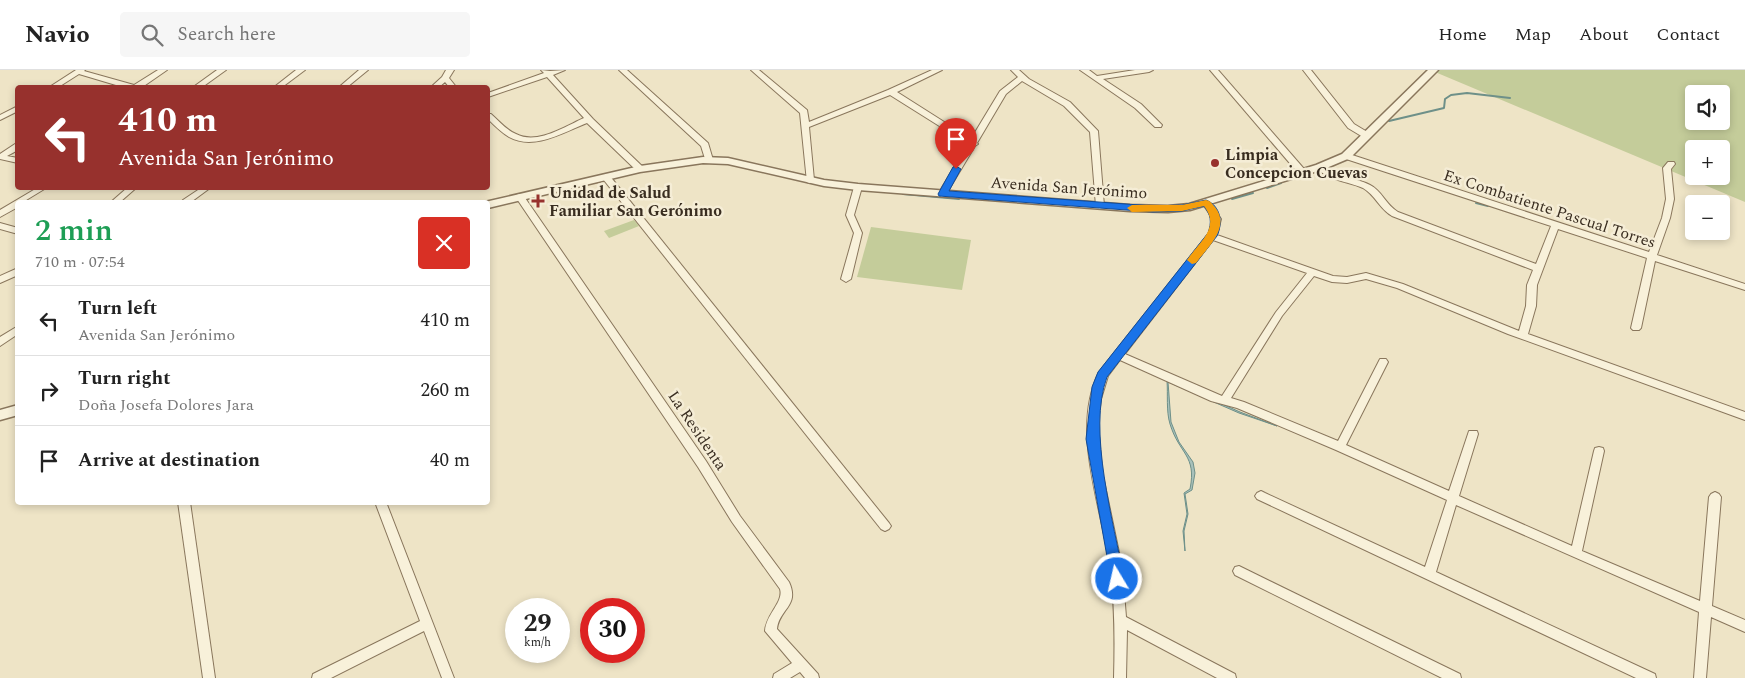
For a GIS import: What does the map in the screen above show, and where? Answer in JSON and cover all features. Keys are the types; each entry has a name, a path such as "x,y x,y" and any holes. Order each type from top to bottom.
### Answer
{"street":[{"path":"140,85 163,70"},
{"path":"200,85 222,70"},
{"path":"280,85 302,70"},
{"path":"345,85 364,70"},
{"path":"437,85 445,78 450,70"},
{"path":"490,94 547,72 562,70"},
{"path":"623,70 705,145 709,160"},
{"path":"756,70 801,107 804,112 810,180"},
{"path":"805,126 891,92 938,70"},
{"path":"1015,70 1022,78 1067,104 1094,131 1100,206"},
{"path":"1084,70 1138,106 1158,125"},
{"path":"1096,78 1149,70"},
{"path":"1214,70 1302,172"},
{"path":"1307,70 1351,126 1366,135"},
{"name":"Avenida San Jerónimo","path":"490,205 640,169 709,160 728,161 810,180 858,187 1100,206 1168,209 1206,203 1320,167 1346,156 1433,70"},
{"path":"57,85 80,71 125,85"},
{"path":"547,72 589,119 640,169"},
{"path":"445,78 451,85"},
{"path":"942,194 974,144 1003,93 1022,78"},
{"path":"891,92 974,144"},
{"path":"0,118 15,110"},
{"path":"490,118 512,136 526,140 539,138 589,119"},
{"path":"0,157 15,148"},
{"name":"Ex Combatiente Pascual Torres","path":"1346,156 1745,287"},
{"path":"0,157 15,161"},
{"path":"1636,328 1652,257 1666,218 1670,199 1666,168 1671,164"},
{"path":"1320,167 1328,173 1367,188 1379,198 1386,209 1395,214 1539,269"},
{"path":"606,177 885,526"},
{"path":"846,279 857,237 856,228 850,214 858,187"},
{"path":"23,200 39,190"},
{"path":"117,200 130,190"},
{"path":"189,200 203,190"},
{"name":"La Residenta","path":"520,197 736,519 785,586 789,593 788,599 773,618 771,631 800,666 813,678"},
{"path":"1120,678 1122,621 1116,566 1098,473 1092,427 1098,387 1102,375 1211,236 1217,219 1206,203"},
{"path":"2,211 15,204"},
{"path":"0,226 15,230"},
{"path":"1523,336 1531,306 1532,285 1555,226"},
{"path":"1211,236 1312,274 1339,280 1366,276 1380,279 1523,336 1745,416"},
{"path":"0,280 15,274"},
{"path":"1224,401 1279,314 1312,274"},
{"path":"0,342 15,331"},
{"path":"1119,354 1224,401 1340,446 1576,553 1745,626"},
{"path":"1340,446 1383,362"},
{"path":"0,415 15,411"},
{"path":"1429,574 1473,434"},
{"path":"1576,553 1599,451"},
{"path":"1262,496 1650,678"},
{"path":"1700,678 1716,497"},
{"path":"184,505 208,678"},
{"path":"381,505 448,678"},
{"path":"1239,571 1455,678"},
{"path":"1122,621 1230,678"},
{"path":"318,678 428,623"},
{"path":"779,678 800,666"}],"green space":[{"path":"1436,70 1745,70 1745,202 1704,185 1730,185 1730,140 1685,140 1685,177 1435,72"},
{"path":"634,220 639,226 609,238 604,231"},
{"path":"871,227 971,240 962,290 857,277"}],"water":[{"path":"1122,359 1240,412 1277,426 1239,413 1168,382 1171,422 1179,442 1193,462 1195,473 1192,490 1185,494 1188,514 1184,531 1185,551 1183,531 1187,514 1184,493 1190,489 1192,478 1189,461 1178,442 1170,424 1167,381"}],"waterway":[{"path":"1389,121 1444,108 1445,99 1451,95 1467,93 1510,98"},
{"path":"1267,188 1281,183"},
{"path":"1232,199 1253,193"},
{"path":"903,194 959,199"},
{"path":"1476,203 1488,206"}],"slow traffic":[{"path":"1132,208 1168,209 1206,203 1217,219 1216,224 1213,234 1192,260"}],"place":[{"name":"Limpia Concepcion Cuevas","path":"1215,163"},
{"name":"Unidad de Salud Familiar San Gerónimo","path":"538,201"}],"route":[{"path":"956,169 942,194 1153,209 1182,208 1206,203 1217,219 1213,234 1102,375 1098,387 1095,399 1092,439 1117,579"}]}
